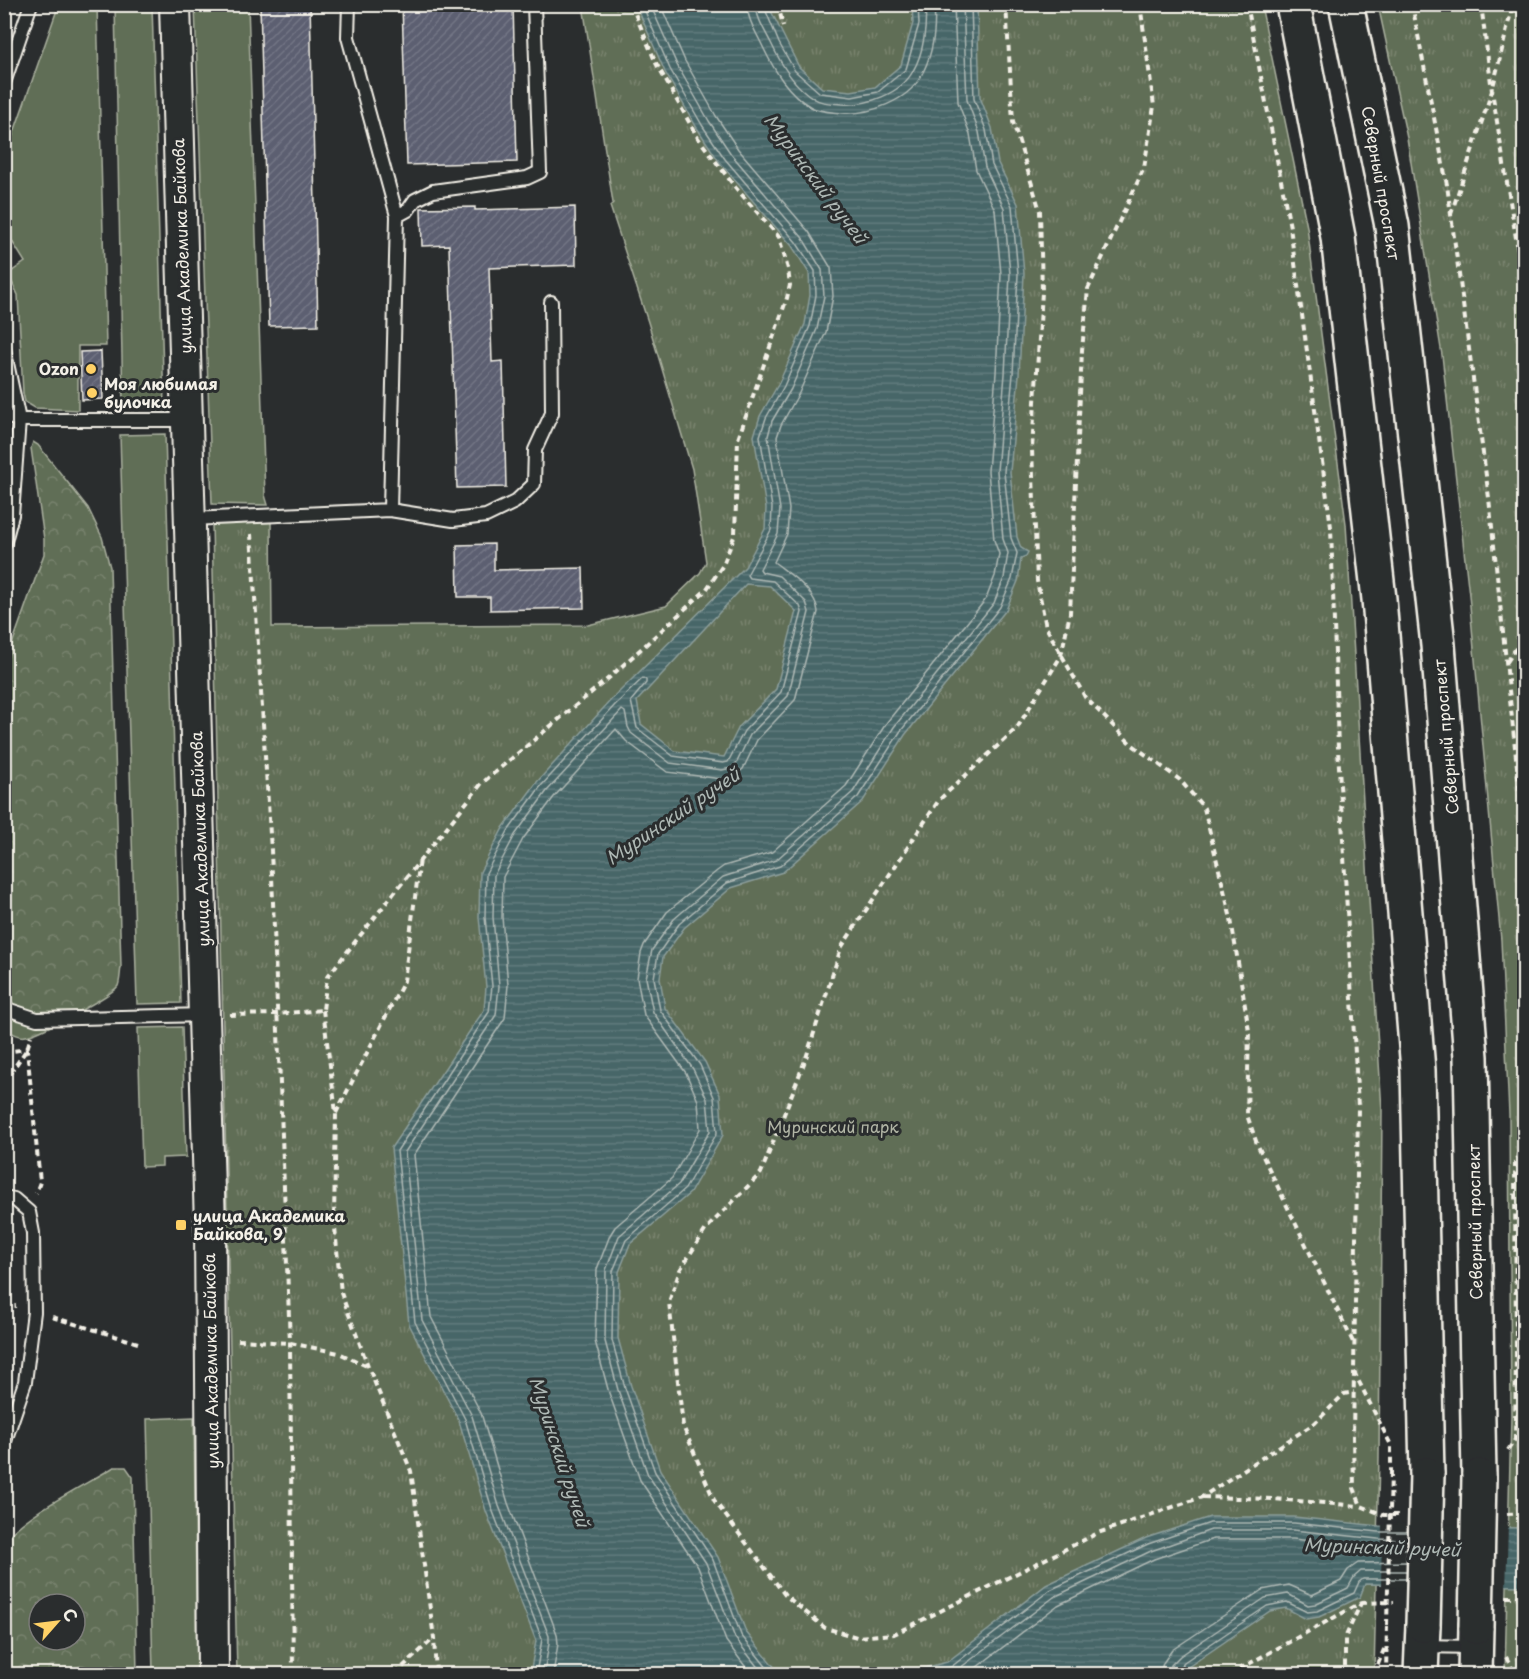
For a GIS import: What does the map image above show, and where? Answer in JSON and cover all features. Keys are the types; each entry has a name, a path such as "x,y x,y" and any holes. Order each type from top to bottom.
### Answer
{"main road":[{"path":"1293,4 1338,237 1379,599 1418,1070 1427,1474 1422,1649"},
{"name":"Северный проспект","path":"1346,4 1392,226 1438,645 1471,1057 1479,1476 1475,1649"}],"street":[{"name":"улица Академика Байкова","path":"175,4 205,1015 212,1338 213,1674"}],"lane":[{"path":"4,83 31,4"},
{"path":"349,4 348,37 397,216 390,510"},
{"path":"397,216 408,210 415,200 433,191 527,178 540,172 534,4"},
{"path":"191,519 390,510 453,520 486,516 515,502 534,484 535,450 552,413 550,303"},
{"path":"4,349 19,420 12,515 4,545"},
{"path":"4,416 19,420 188,420"},
{"path":"4,1008 37,1019 205,1015"},
{"path":"4,1197 14,1199 29,1212 33,1233 33,1312 25,1382 4,1444"},
{"path":"1422,1649 1475,1649"}],"path":[{"path":"436,1674 434,1638 411,1471 341,1293 334,1217 336,1113 323,1010 327,977 482,783 610,677 706,590 723,565 735,534 738,438 790,285 779,237 735,187 698,138 656,63 631,4"},
{"path":"778,4 783,27"},
{"path":"1006,4 1013,122 1040,211 1042,292 1032,449 1037,581 1046,627 1085,697 1130,743 1180,780 1204,808 1231,919 1249,1031 1247,1115 1257,1144 1354,1345"},
{"path":"1140,4 1154,106 1144,168 1088,289 1082,350 1070,613 1061,656 1017,728 939,800 841,948 806,1058 761,1173 706,1229 680,1270 669,1302 683,1426 714,1500 785,1595 825,1628 857,1637 894,1634 1098,1533 1202,1497 1315,1423 1344,1394 1354,1392"},
{"path":"1247,4 1290,227 1331,527 1338,749 1358,1107 1354,1372 1391,1445 1386,1674"},
{"path":"1412,4 1451,215 1490,498 1524,834"},
{"path":"1482,4 1492,91 1524,287"},
{"path":"1451,215 1492,91 1513,4"},
{"path":"250,516 271,850 290,1343 293,1674"},
{"path":"1506,662 1524,636"},
{"path":"336,1113 404,981 421,859"},
{"path":"205,1015 277,1014 323,1010"},
{"path":"4,1082 27,1049 37,1019"},
{"path":"4,1052 27,1049"},
{"path":"27,1049 40,1182 29,1212"},
{"path":"1515,1441 1515,1164 1524,1139"},
{"path":"4,1306 15,1306 138,1343"},
{"path":"1516,1354 1524,1336"},
{"path":"212,1338 290,1343 339,1353 368,1366"},
{"path":"1516,1425 1524,1408"},
{"path":"1202,1497 1274,1499 1360,1506"},
{"path":"1230,1674 1361,1603 1345,1638 1345,1674"},
{"path":"395,1674 434,1638"},
{"path":"1374,1674 1386,1643"}],"green space":[{"path":"59,4 97,5 106,346 78,346 78,410 35,408 25,402 18,295 8,274 25,262 5,230 5,158"},
{"path":"115,5 152,5 164,406 123,407"},
{"path":"195,5 248,5 265,495 268,505 212,504"},
{"name":"Муринский парк","path":"583,5 1261,5 1307,227 1346,524 1382,1111 1379,1457 1374,1674 237,1674 212,523 271,520 272,627 588,625 666,606 700,573 706,562 692,469 610,206 613,203"},
{"path":"1378,5 1524,5 1524,1674 1505,1674 1511,1417 1509,1114 1501,940 1469,595 1442,355 1407,138"},
{"path":"165,434 181,1003 137,1004 120,435"},
{"path":"33,442 38,445 88,508 102,537 110,567 121,967 118,986 113,991 59,1022 33,1034 21,1036 5,1028 4,667 44,554 44,539 31,448"},
{"path":"182,1027 186,1157 162,1158 162,1166 142,1167 138,1028"},
{"path":"194,1417 197,1674 153,1674 147,1419"},
{"path":"114,1467 126,1467 133,1477 137,1674 5,1674 5,1540 27,1520 56,1500"}],"water":[{"name":"Муринский ручей","path":"636,5 768,5 799,67 822,88 851,91 875,87 901,65 913,23 912,5 977,5 980,97 992,128 998,163 1018,204 1024,274 1019,375 1010,472 1017,537 1021,548 1028,552 1021,558 1018,581 1006,610 905,735 863,801 783,872 731,888 684,928 663,957 660,978 665,1008 705,1062 720,1095 723,1135 690,1193 630,1244 619,1272 618,1338 631,1386 660,1470 718,1557 746,1632 780,1674 530,1674 536,1641 486,1511 459,1421 409,1324 391,1148 484,1010 486,987 479,917 480,872 503,828 537,782 610,701 745,567 765,529 766,508 754,436 760,416 779,383 805,324 810,295 809,273 792,246 720,163 665,72","holes":["746,584 770,586 796,611 776,689 739,727 724,757 675,751 641,724 637,701"]},
{"name":"Муринский ручей","path":"1210,1517 1294,1517 1379,1526 1524,1528 1524,1586 1365,1584 1360,1597 1319,1617 1306,1619 1286,1608 1270,1611 1181,1674 902,1674 947,1662 1046,1585 1146,1538"}],"pier":[{"path":"1382,1523 1508,1525 1506,1589 1381,1587"}],"building":[{"path":"260,4 310,4 318,325 269,326"},
{"path":"402,4 513,4 517,162 407,165"},
{"path":"475,207 475,210 575,207 576,265 489,268 492,362 503,361 506,487 457,488 449,245 422,246 421,208"},
{"path":"101,351 103,399 82,400 80,352"},
{"path":"494,544 494,570 583,568 584,608 490,610 490,597 458,597 457,545"}],"place":[{"name":"Ozon","path":"91,369"},
{"name":"Моя любимая булочка","path":"92,393"},
{"name":"улица Академика Байкова, 9","path":"181,1225"}]}
